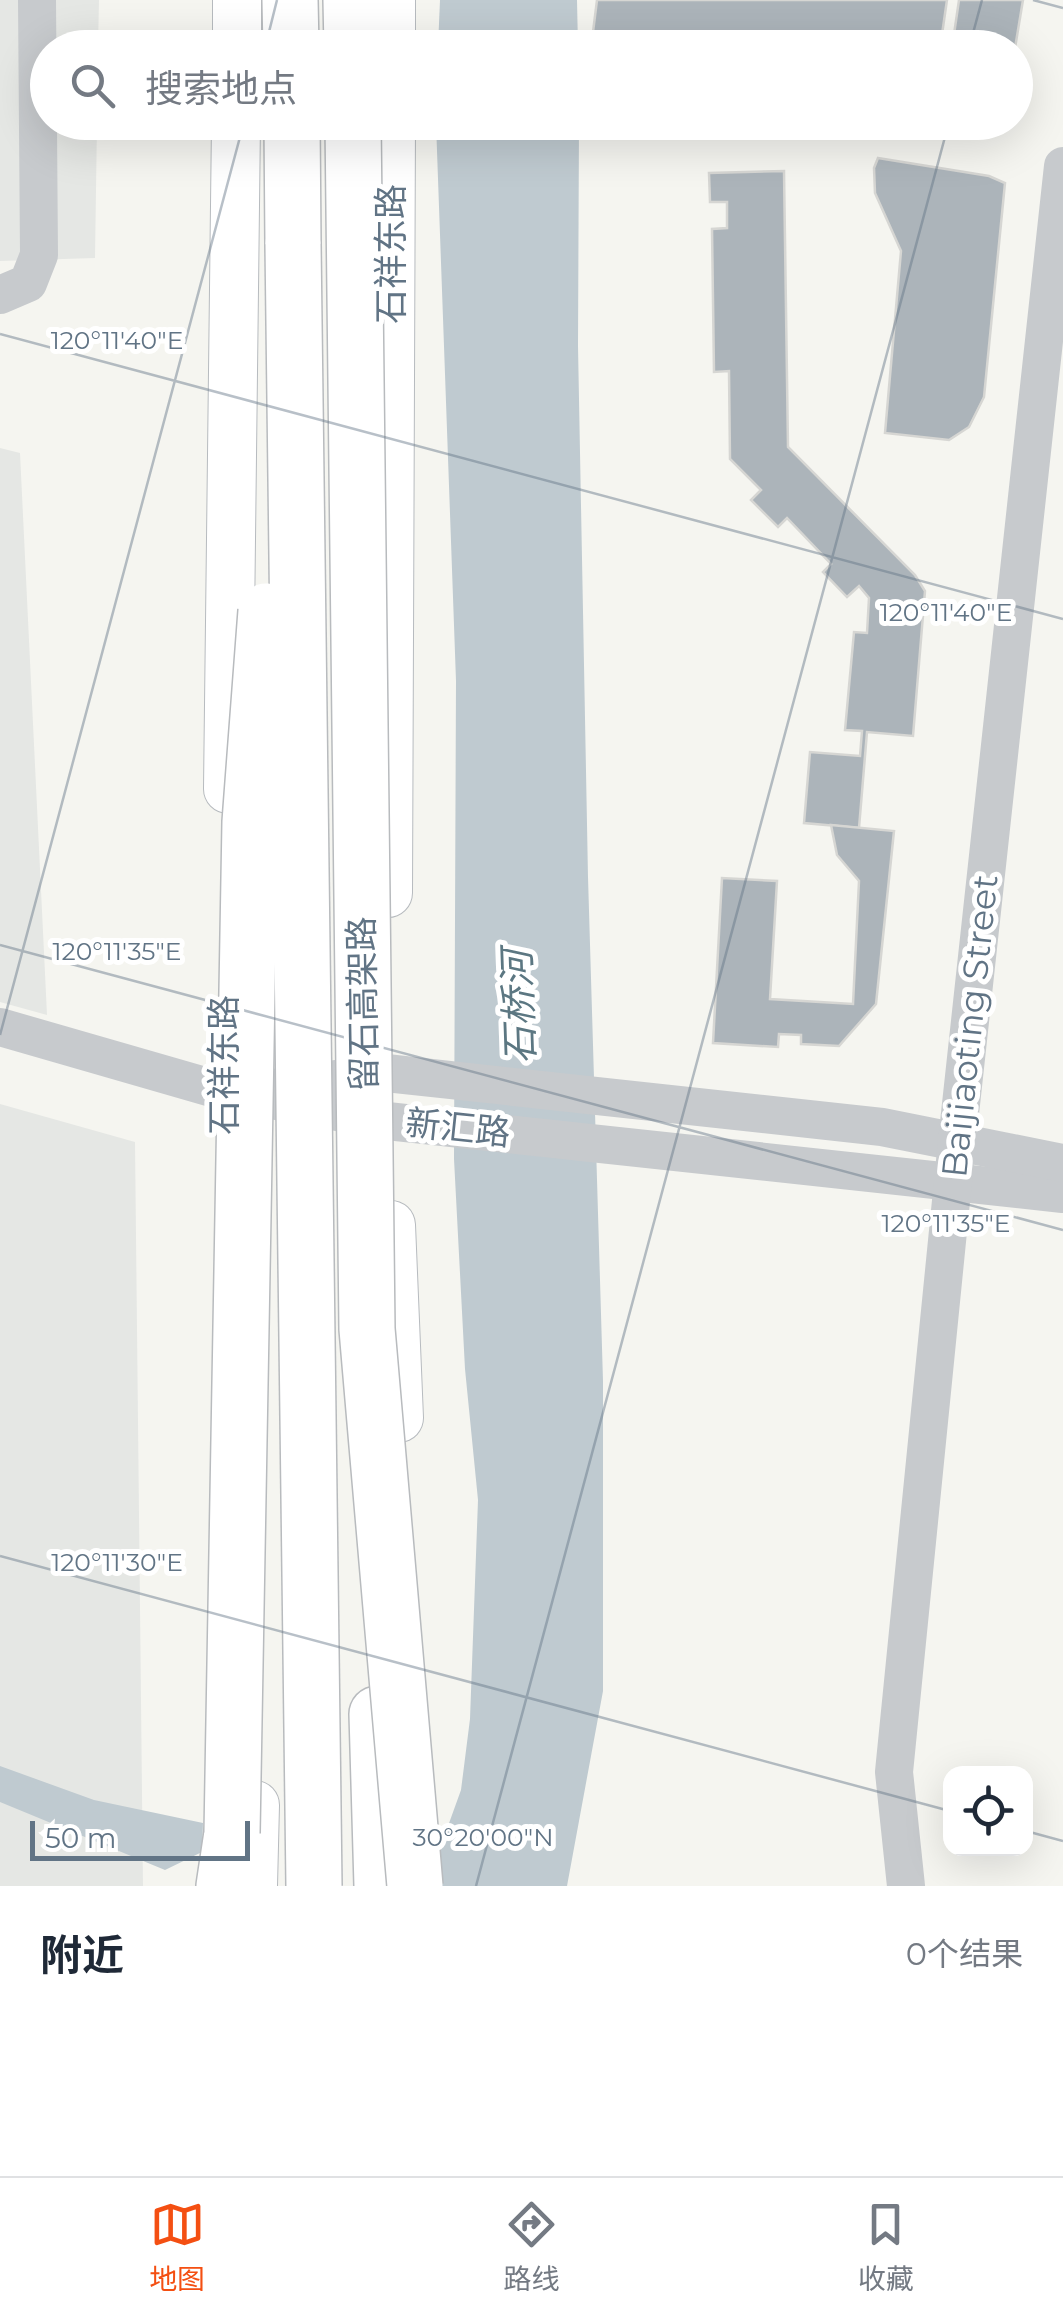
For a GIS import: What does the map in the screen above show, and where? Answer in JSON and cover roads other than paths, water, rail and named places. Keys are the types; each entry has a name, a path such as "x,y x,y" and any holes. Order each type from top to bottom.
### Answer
{"highway":[{"path":"290,0 291,30"},
{"path":"351,0 352,30"},
{"name":"留石高架路","path":"292,140 314,1886"},
{"name":"留石高架路","path":"353,140 367,1329 382,1886"},
{"path":"233,1886 250,822 293,244"},
{"path":"367,1329 414,1886"},
{"path":"224,1886 232,1833"}],"main road":[{"path":"237,0 237,30"},
{"path":"391,30 392,0"},
{"name":"石祥东路","path":"236,140 222,1092 256,1808 253,1886"},
{"name":"石祥东路","path":"391,140 386,1073 400,1430 406,1886"}],"street":[{"path":"37,0 37,30"},
{"path":"0,295 28,283 38,256 38,140"},
{"name":"Baijiaoting Street","path":"906,1886 894,1772 957,1142 1063,166"},
{"path":"0,1027 222,1092"},
{"name":"新汇路","path":"222,1092 386,1073 882,1127 1063,1164"},
{"name":"新汇路","path":"222,1092 387,1121 1063,1194"}],"water":[{"path":"440,0 577,0 578,30 439,30"},
{"name":"石桥河","path":"437,140 579,140 578,346 588,877 603,1381 603,1691 567,1886 434,1886 435,1862 461,1790 470,1719 478,1500 465,1369 454,1159 456,681"},
{"path":"0,1766 94,1800 203,1823 202,1852 165,1870 0,1802"}]}
